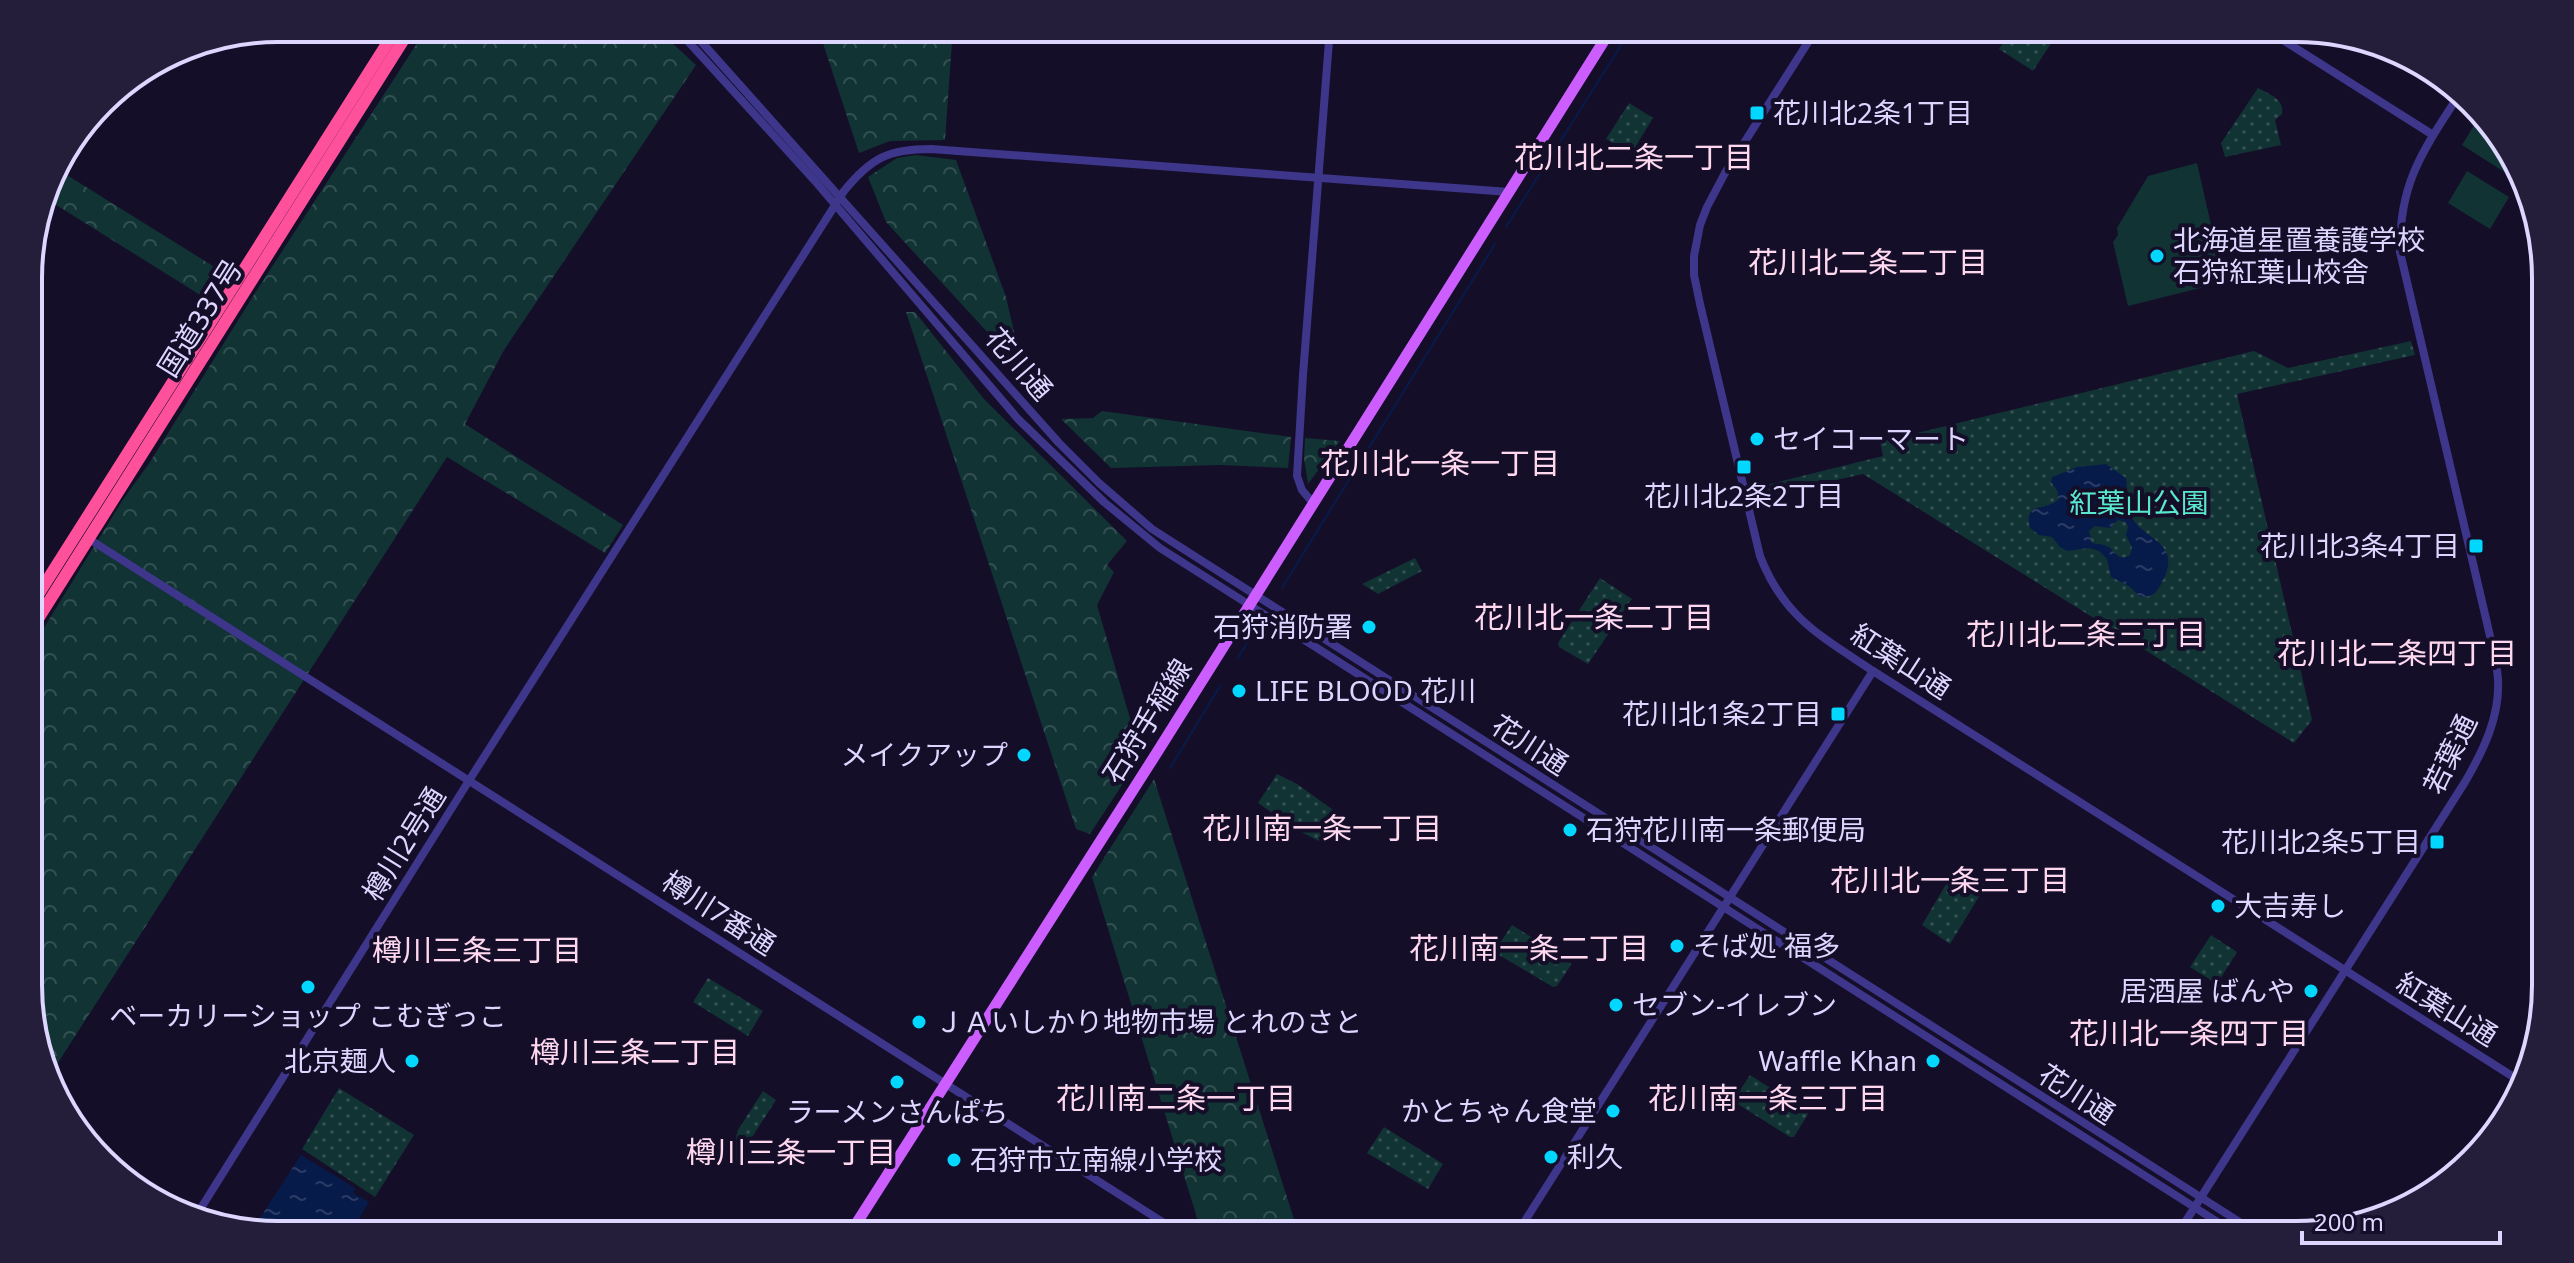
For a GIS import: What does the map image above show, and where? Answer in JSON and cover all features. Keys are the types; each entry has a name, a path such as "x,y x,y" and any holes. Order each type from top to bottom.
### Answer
{"highway":[{"name":"国道337号","path":"43,588 388,42"},
{"name":"国道337号","path":"43,612 402,42"}],"main road":[{"name":"石狩手稲線","path":"858,1221 1603,42"}],"street":[{"name":"花川通","path":"689,42 835,205 1018,419 1081,481 1160,548 1252,600 2237,1220"},
{"name":"花川通","path":"702,42 1059,443 1152,529 1252,600 1723,907 2215,1220"},
{"path":"1313,503 1302,490 1297,476 1329,42"},
{"name":"紅葉山通","path":"1808,42 1713,194 1697,240 1694,275 1756,544 1767,575 1786,605 1805,625 1873,671 2513,1077"},
{"path":"2286,42 2433,135"},
{"name":"若葉通","path":"2187,1220 2480,757 2496,710 2498,680 2487,623 2400,252 2401,218 2408,181 2454,103"},
{"name":"樽川2号通","path":"201,1208 835,205 868,163 893,152 915,149 1509,192"},
{"name":"樽川7番通","path":"89,539 1160,1221"},
{"path":"1525,1220 1873,671"}],"green space":[{"path":"418,42 671,42 696,65 504,350 465,424 623,525 605,553 447,457 57,1065 44,1016 42,985 42,630"},
{"path":"823,42 952,42 945,140 890,141 859,153"},
{"path":"2004,42 2052,42 2033,71 1999,49"},
{"path":"2258,88 2281,104 2282,114 2275,120 2281,145 2225,157 2221,143"},
{"path":"1629,103 1653,118 1631,154 1606,139"},
{"path":"2475,124 2507,174 2462,145"},
{"path":"916,155 956,160 1006,297 1023,371 886,222 868,177 897,158"},
{"path":"2197,163 2224,282 2128,306 2113,242 2118,235 2117,228 2148,176"},
{"path":"2467,171 2509,197 2490,229 2448,203"},
{"path":"66,174 221,271 205,298 55,204"},
{"path":"906,312 915,312 984,399 1127,541 1107,565 1114,572 1097,605 1141,756 1090,834 1076,829"},
{"name":"紅葉山公園","path":"2411,341 2415,355 2237,394 2312,720 2294,743 1863,474 1757,498 1754,488 1883,456 1880,442 2254,351 2288,368"},
{"path":"1102,411 1291,437 1288,468 1219,465 1111,468 1061,419 1093,418"},
{"path":"1305,438 1340,441 1308,484 1304,458"},
{"path":"1415,558 1422,571 1378,594 1362,584"},
{"path":"1600,578 1632,599 1588,664 1559,647 1558,643"},
{"path":"1277,774 1297,784 1336,812 1319,841 1295,829 1258,803"},
{"path":"1154,779 1294,1221 1198,1221 1092,877"},
{"path":"1958,864 1988,882 1950,944 1922,925"},
{"path":"1512,925 1570,961 1571,965 1557,986 1553,987 1494,952"},
{"path":"2211,935 2237,952 2217,984 2190,967"},
{"path":"708,978 763,1011 748,1036 693,1002"},
{"path":"1750,1075 1807,1111 1794,1137 1733,1101"},
{"path":"339,1088 414,1135 375,1197 302,1149"},
{"path":"763,1091 776,1100 732,1164 722,1154 735,1140"},
{"path":"1384,1127 1443,1164 1428,1189 1367,1153"}],"water":[{"path":"2106,464 2126,478 2126,505 2130,515 2166,551 2168,560 2167,571 2152,595 2139,596 2129,586 2111,577 2107,559 2099,551 2089,548 2067,551 2052,537 2039,535 2030,528 2029,519 2033,510 2058,500 2052,477 2077,467","holes":["2118,520 2126,522 2126,535 2132,547 2130,555 2121,557 2108,547 2092,543 2089,531 2095,526 2110,528"]},
{"path":"301,1155 355,1188 353,1193 369,1202 358,1221 259,1220"}],"waterway":[{"path":"1506,227 1623,42"},
{"path":"1282,588 1495,244"},
{"path":"1238,658 1255,630"},
{"path":"1170,768 1220,686"}],"place":[{"name":"花川北2条1丁目","path":"1757,113"},
{"name":"北海道星置養護学校 石狩紅葉山校舎","path":"2157,256"},
{"name":"セイコーマート","path":"1757,439"},
{"name":"花川北2条2丁目","path":"1744,467"},
{"name":"花川北3条4丁目","path":"2476,546"},
{"name":"石狩消防署","path":"1369,627"},
{"name":"LIFE BLOOD 花川","path":"1239,691"},
{"name":"花川北1条2丁目","path":"1838,714"},
{"name":"メイクアップ","path":"1024,755"},
{"name":"石狩花川南一条郵便局","path":"1570,830"},
{"name":"花川北2条5丁目","path":"2437,842"},
{"name":"大吉寿し","path":"2218,906"},
{"name":"そば処 福多","path":"1677,946"},
{"name":"ベーカリーショップ こむぎっこ","path":"308,987"},
{"name":"居酒屋 ばんや","path":"2311,991"},
{"name":"セブン-イレブン","path":"1616,1005"},
{"name":"ＪＡいしかり地物市場 とれのさと","path":"919,1022"},
{"name":"北京麺人","path":"412,1061"},
{"name":"Waffle Khan","path":"1933,1061"},
{"name":"ラーメンさんぱち","path":"897,1082"},
{"name":"かとちゃん食堂","path":"1613,1111"},
{"name":"利久","path":"1551,1157"},
{"name":"石狩市立南線小学校","path":"954,1160"}],"district":[{"name":"花川北二条一丁目","path":"1634,158"},
{"name":"花川北二条二丁目","path":"1868,263"},
{"name":"花川北一条一丁目","path":"1440,464"},
{"name":"花川北一条二丁目","path":"1594,618"},
{"name":"花川北二条三丁目","path":"2086,635"},
{"name":"花川北二条四丁目","path":"2397,654"},
{"name":"花川南一条一丁目","path":"1322,829"},
{"name":"花川北一条三丁目","path":"1950,881"},
{"name":"花川南一条二丁目","path":"1529,949"},
{"name":"樽川三条三丁目","path":"477,951"},
{"name":"花川北一条四丁目","path":"2189,1034"},
{"name":"樽川三条二丁目","path":"635,1053"},
{"name":"花川南二条一丁目","path":"1176,1099"},
{"name":"花川南一条三丁目","path":"1768,1099"},
{"name":"樽川三条一丁目","path":"791,1153"}]}
